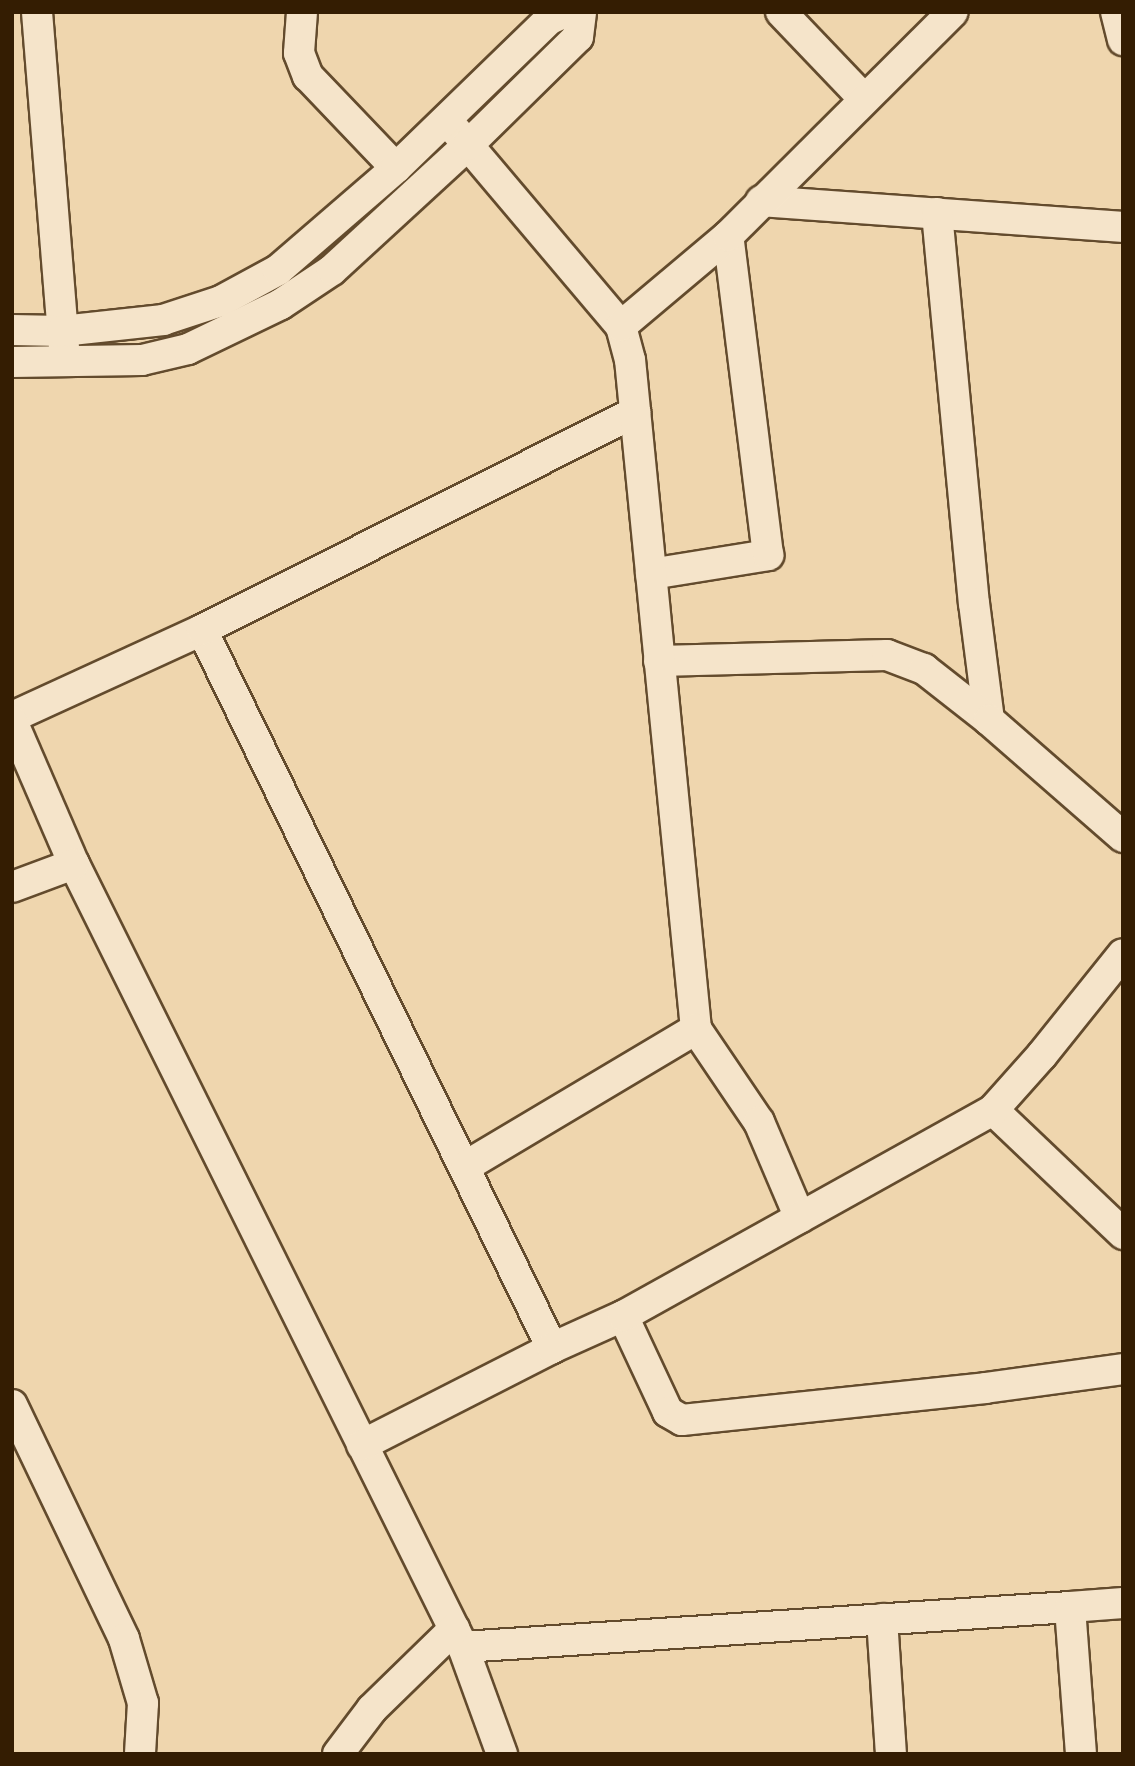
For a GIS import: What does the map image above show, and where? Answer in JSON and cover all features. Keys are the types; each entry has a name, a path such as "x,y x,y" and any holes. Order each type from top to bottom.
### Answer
{"street":[{"path":"37,12 65,363"},
{"path":"302,12 299,53 308,76 396,168"},
{"path":"12,330 62,331 163,320 221,301 278,270 396,168 550,19 566,12"},
{"path":"12,362 142,360 188,349 229,331 297,294 332,270 468,145 578,37 581,12"},
{"path":"781,12 864,99"},
{"path":"621,326 728,236 953,12"},
{"path":"1116,12 1123,40"},
{"path":"508,60 531,83"},
{"path":"447,120 621,326 630,360 696,1029 759,1122 800,1218"},
{"path":"761,201 1123,227"},
{"path":"937,213 989,719"},
{"path":"651,574 768,555 728,236"},
{"path":"278,270 297,294"},
{"path":"502,1754 458,1638 74,864 12,719 202,630 635,412"},
{"path":"202,630 466,1166 552,1348"},
{"path":"659,661 887,655 925,669 989,719 1123,837"},
{"path":"12,887 74,864"},
{"path":"362,1445 552,1348 623,1316 993,1110 1042,1055 1123,954"},
{"path":"466,1166 696,1029"},
{"path":"993,1110 1123,1234"},
{"path":"623,1316 668,1412 682,1420 985,1388 1123,1369"},
{"path":"12,1405 124,1639 143,1703 140,1754"},
{"path":"338,1754 372,1709 458,1638 882,1619 1123,1603"},
{"path":"1070,1608 1081,1754"},
{"path":"882,1619 891,1754"}]}
